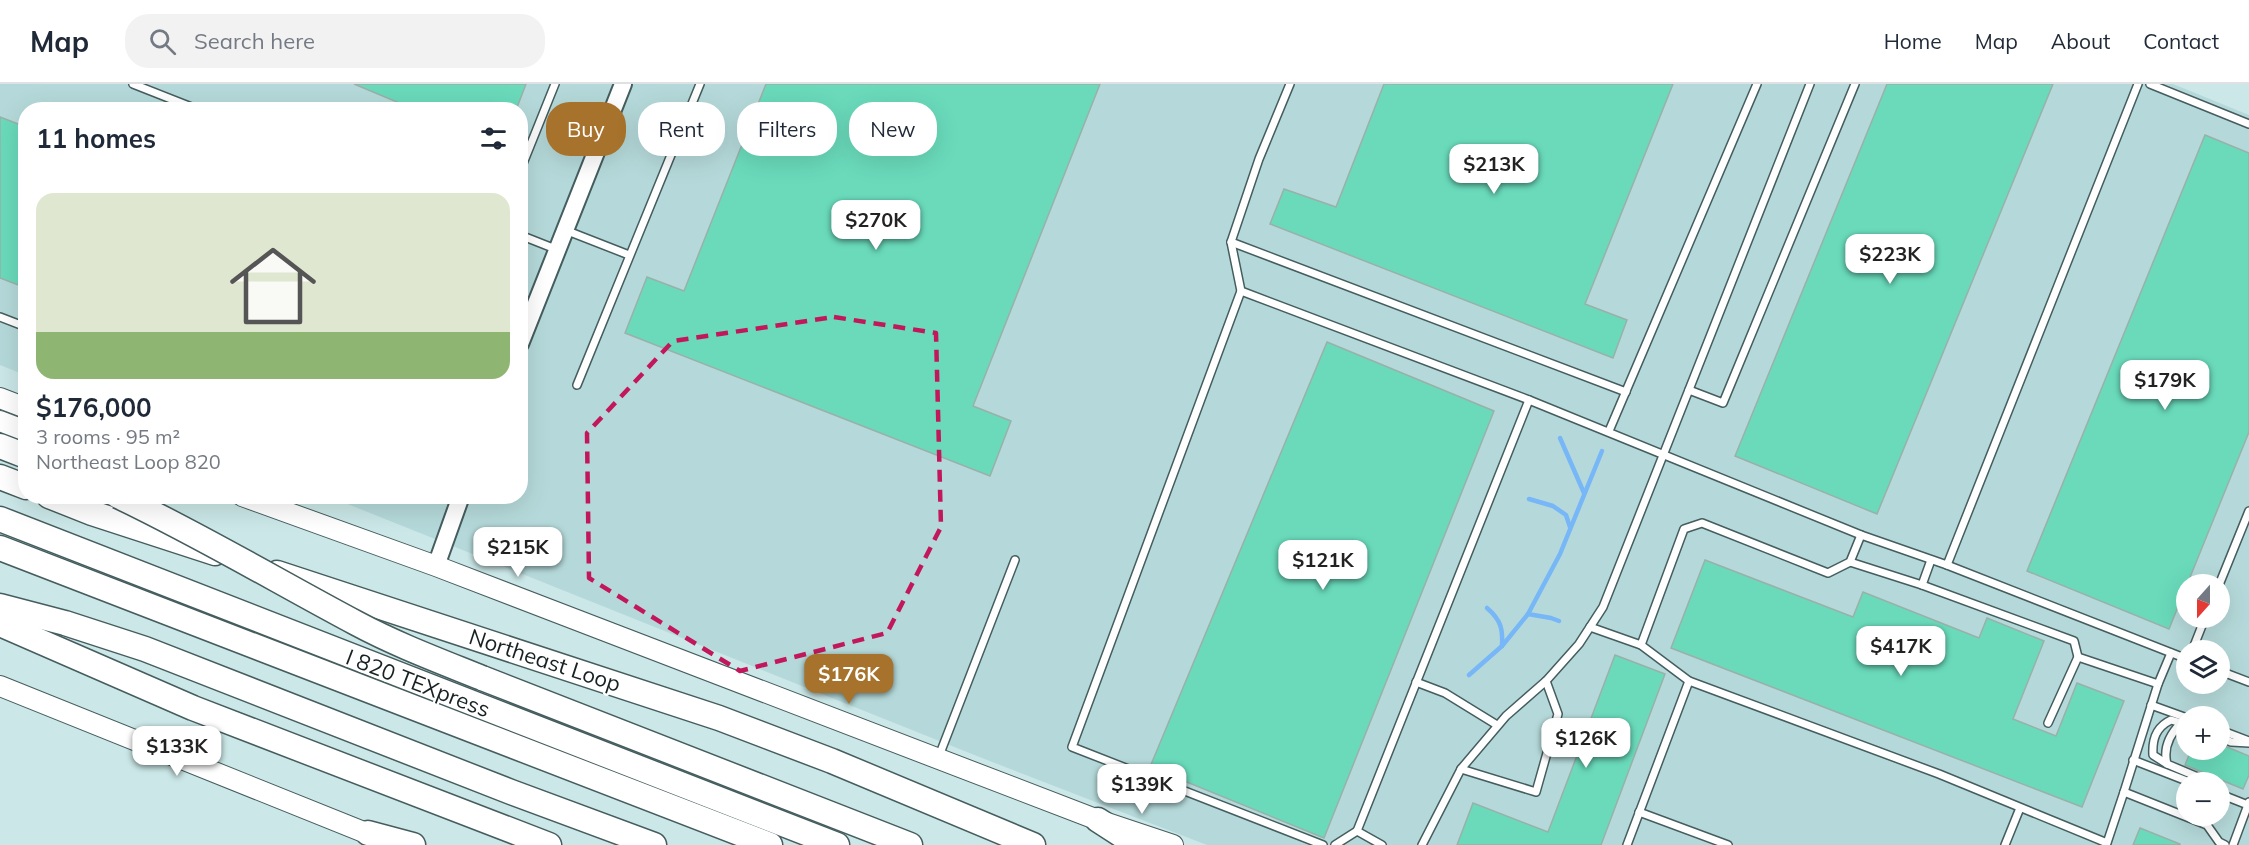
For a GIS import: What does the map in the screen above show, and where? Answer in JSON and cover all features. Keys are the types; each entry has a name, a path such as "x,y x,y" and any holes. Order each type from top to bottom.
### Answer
{"highway":[{"path":"0,446 18,453"},
{"path":"0,477 18,484"},
{"name":"Northeast Loop","path":"69,504 719,718 832,761 1033,845"},
{"path":"134,504 227,551 358,624 421,654 910,845"},
{"name":"I 820 TEXpress","path":"0,519 837,845"},
{"name":"I 820 TEXpress","path":"0,548 770,845"},
{"path":"0,606 145,648 511,792 654,845"},
{"path":"0,624 194,708 549,845"},
{"path":"1098,820 1137,845"},
{"path":"368,834 413,845"}],"main road":[{"path":"0,398 18,405"},
{"path":"0,421 18,427"},
{"path":"261,504 436,566 1098,820 1173,845"},
{"path":"0,686 395,845"}],"street":[{"path":"528,324 622,84"},
{"path":"436,566 458,504"}],"lane":[{"path":"133,84 179,102"},
{"path":"528,151 555,84"},
{"path":"577,385 700,84"},
{"path":"1290,84 1259,159 1231,242 1241,291 1072,747 1323,845"},
{"path":"1609,431 1757,84"},
{"path":"1422,845 1461,769 1497,725 1546,681 1580,644 1603,607 1810,84"},
{"path":"1689,390 1723,404 1855,84"},
{"path":"1947,565 2138,84"},
{"path":"2150,84 2249,124"},
{"path":"565,230 629,255"},
{"path":"528,238 558,250"},
{"path":"1231,242 1626,392"},
{"path":"1241,291 1609,431 1861,535 1947,565 2176,655"},
{"path":"0,317 18,324"},
{"path":"1335,845 1357,831 1529,400"},
{"path":"2223,574 2249,511"},
{"path":"1641,645 1684,529 1702,524 1828,573 1850,562 1861,535"},
{"path":"938,759 1015,560"},
{"path":"1922,585 1931,560"},
{"path":"1850,562 1922,585 2074,641 2078,657 2048,723"},
{"path":"1590,627 1641,645 1689,681 1939,774 2107,844 2158,684 2171,653"},
{"path":"2078,657 2158,684"},
{"path":"2230,675 2249,682"},
{"path":"1461,769 1536,792 1558,714 1546,681"},
{"path":"1627,845 1689,681"},
{"path":"1416,682 1445,693 1497,725"},
{"path":"2151,705 2176,718"},
{"path":"2176,721 2164,723 2156,732 2152,742 2153,755 2186,772"},
{"path":"2167,764 2165,754 2176,728"},
{"path":"2230,734 2249,742"},
{"path":"2230,742 2249,742"},
{"path":"2133,760 2176,777"},
{"path":"2124,792 2207,825 2220,844"},
{"path":"2230,797 2248,803 2233,845"},
{"path":"2005,845 2020,808"},
{"path":"1639,812 1728,845"},
{"path":"1357,831 1382,845"}],"highlighted area":[{"path":"834,317 936,333 941,527 887,633 740,671 589,578 587,433 673,341"}],"shaded area":[{"path":"0,84 2173,84 2249,115 2249,845 1207,845 982,758 347,504 528,504 528,102 18,102 18,372 0,365"}],"building":[{"path":"354,84 526,84 519,102 397,102"},
{"path":"766,84 1100,84 973,406 1011,421 990,476 625,333 647,277 684,291 737,156 837,156 837,102 759,102"},
{"path":"1384,84 1673,84 1585,304 1627,320 1613,358 1270,224 1284,189 1336,207"},
{"path":"1887,84 2053,84 1877,514 1735,456"},
{"path":"0,117 18,124 18,285 0,278"},
{"path":"2205,135 2249,153 2249,432 2191,574 2176,574 2176,612 2169,629 2027,571"},
{"path":"1327,342 1494,411 1324,838 1150,767"},
{"path":"1705,560 1853,617 1863,592 1979,638 1987,618 2044,641 2013,719 2056,736 2077,683 2124,701 2082,807 1671,648"},
{"path":"1615,655 1665,674 1601,845 1457,845 1473,803 1548,832"},
{"path":"2230,748 2249,756 2249,775 2243,789 2230,784 2230,772 2202,772 2185,765 2187,760 2230,760"},
{"path":"2140,828 2180,844 2180,845 2133,845"}],"waterway":[{"path":"1560,438 1584,493"},
{"path":"1469,675 1502,646 1528,614 1560,554 1602,451"},
{"path":"1529,499 1553,506 1566,515 1570,527"},
{"path":"1487,608 1500,625 1502,646"},
{"path":"1528,614 1559,621"}]}
